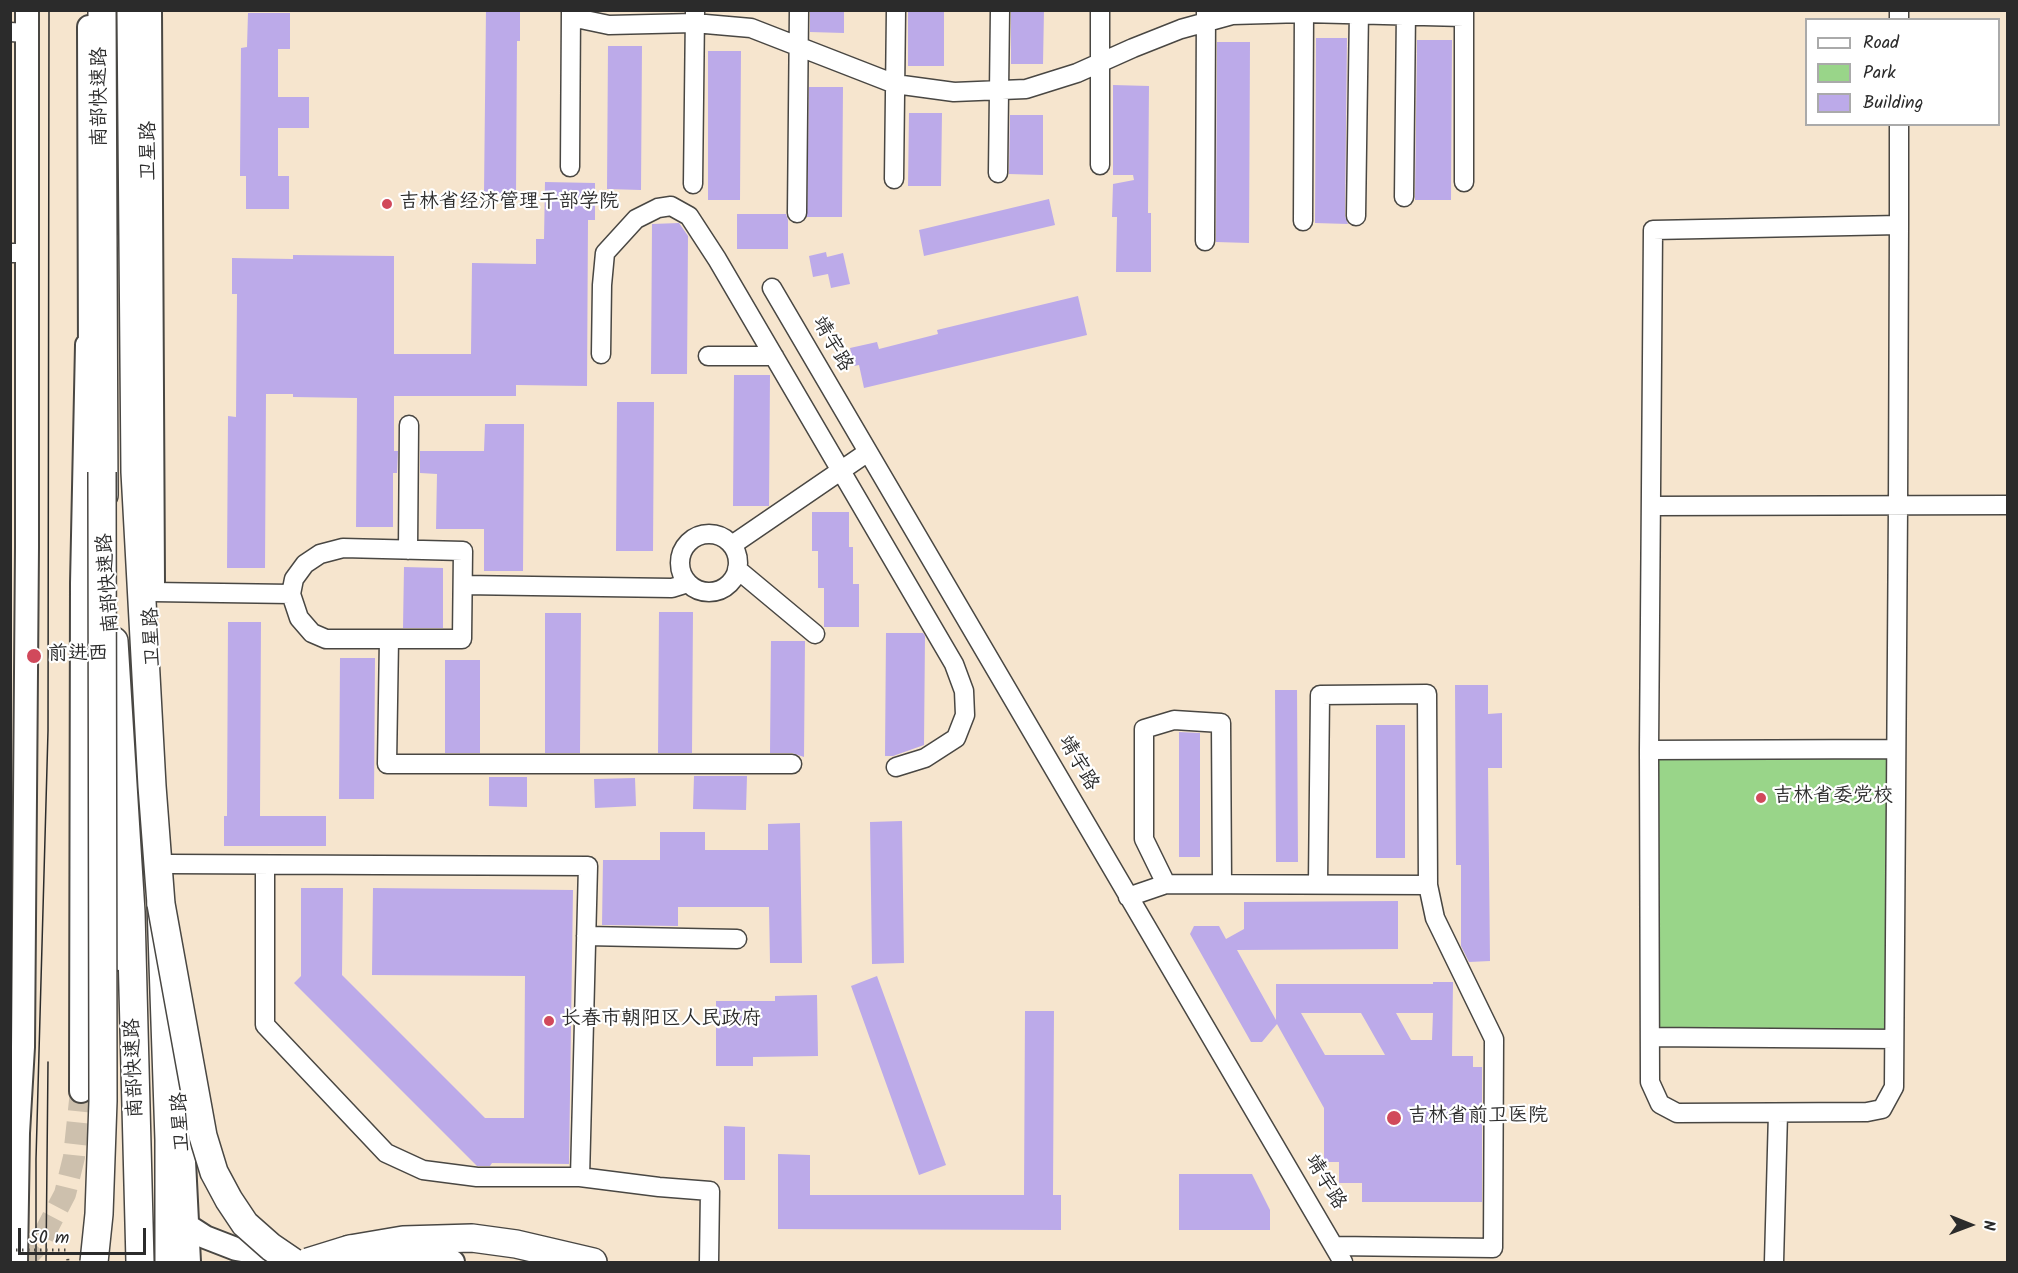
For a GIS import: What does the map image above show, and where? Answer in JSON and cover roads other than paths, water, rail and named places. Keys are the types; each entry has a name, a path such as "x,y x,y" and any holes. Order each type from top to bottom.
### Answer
{"highway":[{"name":"南部快速路","path":"102,10 102,472 131,912 140,1263"},
{"name":"南部快速路","path":"130,10 135,472 152,786 161,904 169,1140 170,1263"},
{"path":"94,1263 100,1204 103,1101 102,472"},
{"path":"161,904 203,1136 214,1173 245,1224 293,1263"},
{"path":"310,1263 350,1249 403,1239 472,1238 516,1244 593,1263"}],"main road":[{"path":"81,1091 82,583 88,253 89,10"},
{"name":"卫星路","path":"150,10 153,651 169,864 189,1263"},
{"path":"16,1263 18,1133 23,1047 17,853 27,559 19,253 21,25"},
{"path":"88,253 95,619 118,934 127,1263"},
{"path":"10,1164 18,1133"},
{"path":"188,1226 205,1237 236,1250 310,1263"},
{"path":"319,1263 379,1261 453,1263"}],"street":[{"path":"797,213 799,10"},
{"path":"894,179 896,10"},
{"path":"998,173 1000,10"},
{"path":"1100,10 1100,165"},
{"path":"1303,221 1304,12"},
{"path":"1356,216 1359,12"},
{"path":"570,167 571,14 609,25 694,16 750,28 895,84 954,92 1026,89 1077,73 1206,16 1359,12 1464,14 1464,182"},
{"path":"1404,196 1406,13"},
{"path":"693,184 694,16"},
{"path":"1205,241 1206,16"},
{"path":"1899,126 1899,225 1898,506 1894,1087 1882,1109 1867,1112 1677,1113 1660,1104 1650,1082 1649,750 1653,230 1899,225"},
{"path":"601,354 605,254 636,219 658,208 671,206 689,216 717,258 954,664 964,691 965,715 956,738 926,758 897,767"},
{"name":"靖宇路","path":"772,288 1339,1254"},
{"path":"708,356 774,356"},
{"path":"408,550 409,425"},
{"path":"732,545 868,452"},
{"path":"1652,506 2007,505"},
{"path":"711,534 726,539 732,545 738,560 737,569 731,582 717,590 702,591 688,583 681,567 681,559 688,543 695,538 711,534"},
{"path":"343,548 463,551 463,585 462,639 326,639 312,633 299,618 291,594 294,579 305,564 320,554 343,548"},
{"path":"737,569 815,634"},
{"path":"463,585 672,588 688,583"},
{"path":"153,592 291,594"},
{"path":"389,639 387,764 792,764"},
{"path":"1318,883 1320,694 1427,694 1428,885 1435,918 1494,1039 1496,1255 1339,1254"},
{"path":"1166,884 1144,839 1144,729 1174,720 1221,723 1222,884"},
{"path":"1649,750 1896,749"},
{"path":"169,864 588,866 580,1177"},
{"path":"266,865 266,1025 386,1153 423,1170 477,1177 580,1177 710,1191 709,1263"},
{"path":"1128,897 1166,884 1428,885"},
{"path":"586,936 737,939"},
{"path":"1650,1037 1894,1039"},
{"path":"1774,1263 1778,1113"}],"tunnel":[{"path":"22,1262 39,1244 65,1194 74,1157 81,1091"}],"tram line":[{"path":"36,1262 36,1159 48,731 49,10"},
{"path":"46,1262 48,1062"}],"place":[{"name":"吉林省经济管理干部学院","path":"387,204"},
{"name":"前进西","path":"34,656"},
{"name":"吉林省委党校","path":"1761,798"},
{"name":"长春市朝阳区人民政府","path":"549,1021"},
{"name":"吉林省前卫医院","path":"1394,1118"}]}
